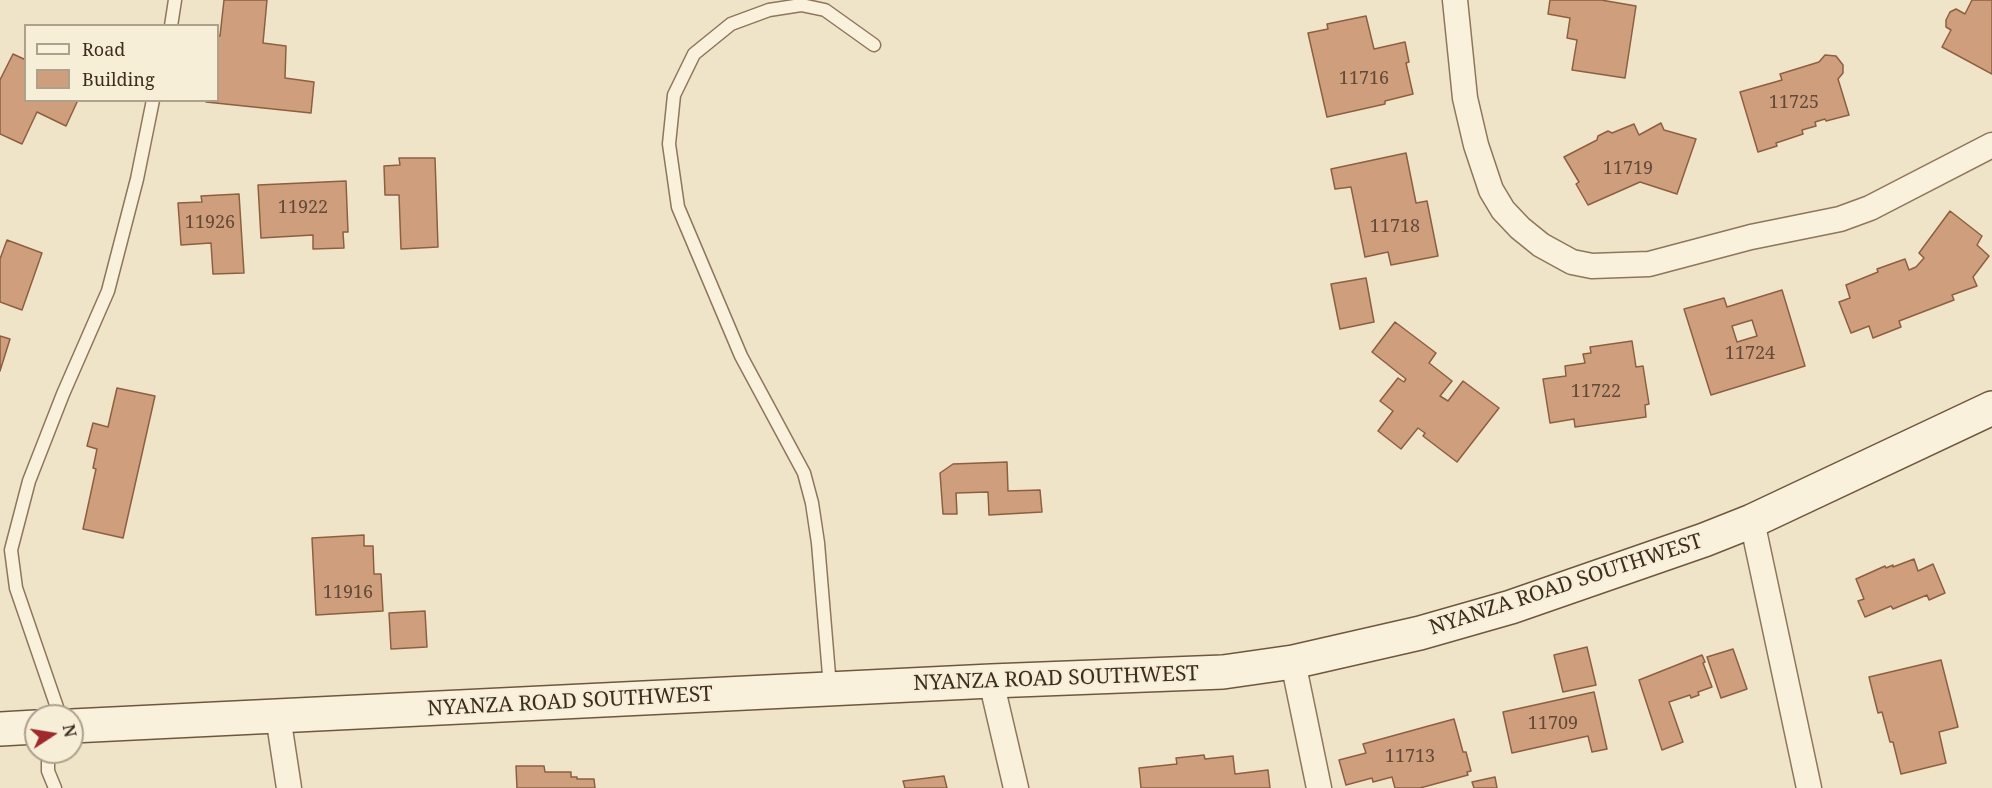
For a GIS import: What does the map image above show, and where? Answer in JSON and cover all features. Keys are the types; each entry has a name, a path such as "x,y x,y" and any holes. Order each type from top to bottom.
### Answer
{"street":[{"path":"1455,0 1465,98 1476,145 1491,190 1503,210 1530,236 1541,245 1572,262 1592,266 1649,264 1751,237 1850,215 1870,208 1992,145"},
{"name":"NYANZA ROAD SOUTHWEST","path":"84,725 991,681 1223,672 1293,662 1420,633 1511,608 1704,540 1752,521 1992,408"},
{"path":"1752,521 1809,788"},
{"path":"1293,662 1319,788"},
{"path":"991,681 1016,788"},
{"path":"278,716 288,788"},
{"path":"0,729 24,728"}],"lane":[{"path":"171,24 175,0"},
{"path":"830,689 818,543 812,503 804,473 741,356 678,207 669,144 674,95 694,54 731,24 769,10 801,5 825,10 874,45"},
{"path":"56,704 16,588 11,550 29,481 63,394 108,291 137,179 153,102"},
{"path":"48,764 48,771 55,788"}],"building":[{"path":"224,0 267,0 263,43 286,46 285,78 314,82 311,113 206,102 219,102 220,36"},
{"path":"1550,0 1601,0 1636,6 1625,78 1572,70 1577,40 1567,38 1570,18 1548,14"},
{"path":"1972,0 1992,0 1992,74 1942,47 1951,30 1946,27 1946,20 1950,12 1956,9 1965,14"},
{"path":"1366,16 1374,49 1405,42 1409,62 1406,63 1413,94 1385,101 1385,104 1327,117 1308,33 1328,29 1327,24"},
{"path":"13,54 24,59 24,102 77,102 66,126 37,112 22,144 0,134 0,80"},
{"path":"1825,55 1836,56 1843,65 1843,73 1838,79 1849,115 1815,122 1816,126 1802,130 1803,134 1758,152 1740,92 1782,80 1780,74 1819,62"},
{"path":"1661,123 1664,130 1696,139 1677,194 1640,182 1588,205 1576,184 1579,182 1564,157 1597,140 1598,136 1608,131 1612,133 1634,124 1639,135"},
{"path":"1406,153 1416,203 1427,201 1438,256 1391,265 1388,252 1365,257 1351,187 1335,189 1331,169"},
{"path":"399,158 435,158 438,247 401,249 399,195 385,195 384,166 400,165"},
{"path":"346,181 348,232 343,232 344,248 313,249 313,235 261,238 258,185"},
{"path":"239,194 244,273 213,274 211,243 181,245 178,203 202,202 201,196"},
{"path":"1950,211 1982,236 1977,245 1989,256 1973,277 1977,286 1952,295 1954,300 1899,321 1901,327 1873,338 1869,326 1851,333 1839,302 1850,298 1846,285 1878,272 1877,269 1905,259 1909,270 1916,267 1924,258 1919,253"},
{"path":"7,240 42,253 22,310 0,302 0,259"},
{"path":"1366,278 1374,322 1340,329 1331,284"},
{"path":"1782,290 1805,366 1711,395 1684,309 1724,298 1727,307","holes":["1752,320 1757,336 1737,342 1732,326"]},
{"path":"1395,322 1436,353 1429,363 1452,381 1440,396 1448,401 1463,381 1499,408 1457,462 1423,436 1425,433 1418,428 1401,449 1378,431 1393,411 1380,401 1398,378 1404,382 1406,379 1372,352"},
{"path":"0,336 10,339 0,371"},
{"path":"1632,341 1636,367 1643,366 1649,404 1645,405 1646,417 1575,427 1574,419 1550,423 1543,379 1566,376 1565,366 1585,363 1583,354 1591,353 1590,347"},
{"path":"117,388 155,396 123,538 83,529 96,469 93,468 97,449 87,446 93,423 108,427"},
{"path":"1007,462 1008,491 1040,490 1042,512 989,515 988,492 956,493 957,514 943,514 940,473 953,464"},
{"path":"364,535 364,546 373,546 374,574 381,574 383,611 316,615 312,538"},
{"path":"1914,559 1918,571 1933,564 1945,593 1929,600 1927,595 1893,609 1891,606 1865,617 1858,601 1864,599 1856,579 1885,566 1886,568 1893,565 1893,567"},
{"path":"425,611 427,647 391,649 389,613"},
{"path":"1587,647 1596,685 1563,692 1554,655"},
{"path":"1733,649 1747,689 1721,698 1707,657"},
{"path":"1702,655 1712,687 1698,692 1699,695 1691,698 1690,695 1669,702 1683,742 1662,750 1639,680"},
{"path":"1941,660 1958,727 1939,732 1946,763 1901,774 1882,712 1878,713 1869,677"},
{"path":"1594,692 1607,749 1592,752 1588,736 1512,753 1503,712"},
{"path":"1454,719 1471,771 1467,772 1468,775 1420,788 1395,788 1392,777 1373,782 1372,778 1346,785 1339,760 1366,753 1363,744"},
{"path":"1204,755 1205,759 1233,756 1235,774 1268,770 1270,788 1141,788 1139,768 1177,764 1176,758"},
{"path":"516,766 544,766 545,772 571,772 571,777 577,777 577,779 594,779 595,788 517,788"},
{"path":"944,776 947,788 905,788 903,781"},
{"path":"1495,777 1497,788 1474,788 1472,782"}]}
